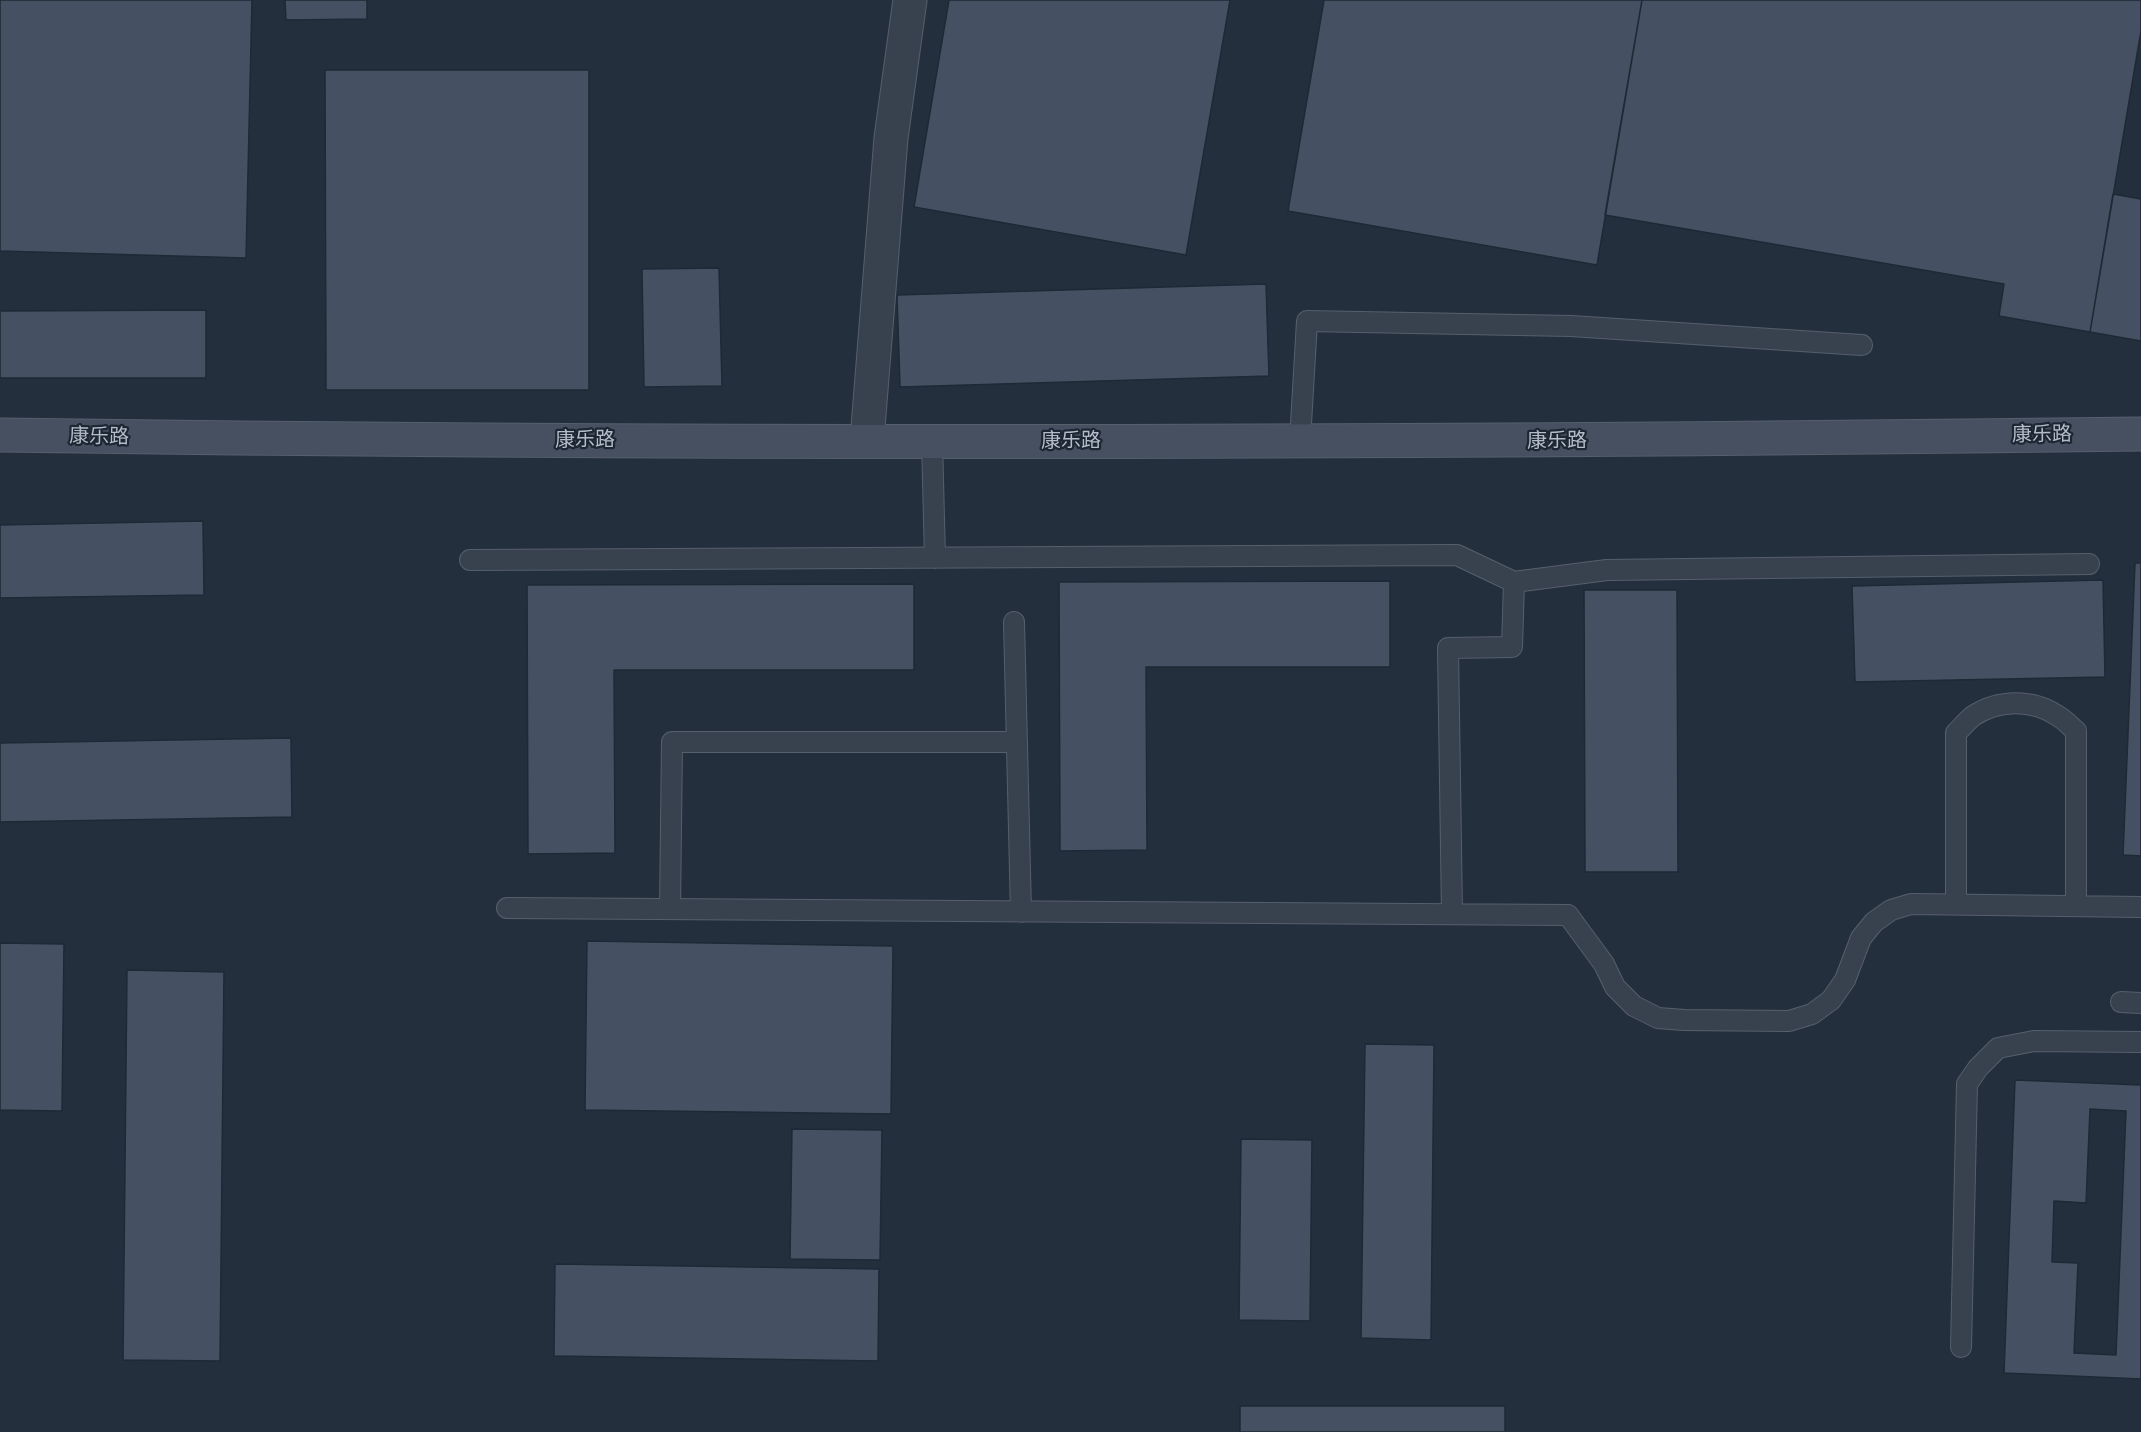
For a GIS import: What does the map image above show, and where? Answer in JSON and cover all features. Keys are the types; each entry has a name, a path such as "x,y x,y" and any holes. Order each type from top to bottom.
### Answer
{"main road":[{"name":"康乐路","path":"0,435 361,440 1582,441 2141,434"}],"street":[{"path":"867,440 891,138 910,0"}],"lane":[{"path":"1300,441 1307,321 1571,326 1862,345"},
{"path":"932,441 935,558"},
{"path":"470,561 1457,555 1514,582 1606,570 2089,564"},
{"path":"1452,914 1448,648 1512,647 1514,582"},
{"path":"1014,622 1021,912"},
{"path":"1956,904 1956,733 1973,716 1994,706 2016,702 2038,706 2059,716 2076,731 2076,906"},
{"path":"670,909 672,742 1017,742"},
{"path":"507,908 1569,915 1604,964 1615,987 1634,1006 1658,1018 1789,1021 1812,1014 1831,1000 1845,980 1861,938 1874,922 1891,910 1911,904 2141,907"},
{"path":"1961,1347 1967,1084 1978,1068 1998,1048 2034,1041 2141,1042"}],"building":[{"path":"0,0 252,0 246,258 0,251"},
{"path":"285,0 367,0 367,19 286,20"},
{"path":"949,0 1230,0 1186,255 914,207"},
{"path":"1324,0 1642,0 1597,265 1288,211"},
{"path":"1642,0 2141,0 2141,31 2090,332 1999,316 2004,284 1605,215"},
{"path":"325,70 589,70 589,390 326,390"},
{"path":"2113,194 2141,199 2141,341 2090,332"},
{"path":"719,268 722,386 644,387 642,269"},
{"path":"1266,284 1269,376 900,387 897,295"},
{"path":"206,310 206,378 0,378 0,311"},
{"path":"203,521 204,595 0,598 0,525"},
{"path":"2135,563 2141,563 2141,856 2123,855"},
{"path":"2103,580 2105,677 1855,682 1852,586"},
{"path":"1390,581 1390,667 1146,667 1147,850 1060,851 1059,582"},
{"path":"914,584 914,670 614,670 615,853 528,854 527,585"},
{"path":"1584,590 1677,590 1678,872 1585,872"},
{"path":"291,738 292,817 0,822 0,743"},
{"path":"587,941 893,946 891,1114 585,1110"},
{"path":"0,943 64,944 62,1111 0,1110"},
{"path":"127,970 224,972 220,1361 123,1360"},
{"path":"1365,1044 1434,1045 1431,1340 1361,1338"},
{"path":"2015,1080 2141,1085 2141,1379 2004,1373","holes":["2090,1109 2126,1111 2116,1355 2074,1353 2078,1263 2052,1262 2054,1201 2086,1203"]},
{"path":"792,1129 882,1130 880,1260 790,1259"},
{"path":"1241,1139 1312,1140 1310,1321 1239,1320"},
{"path":"555,1264 879,1269 878,1361 554,1356"},
{"path":"1240,1406 1505,1406 1505,1432 1240,1432"}]}
